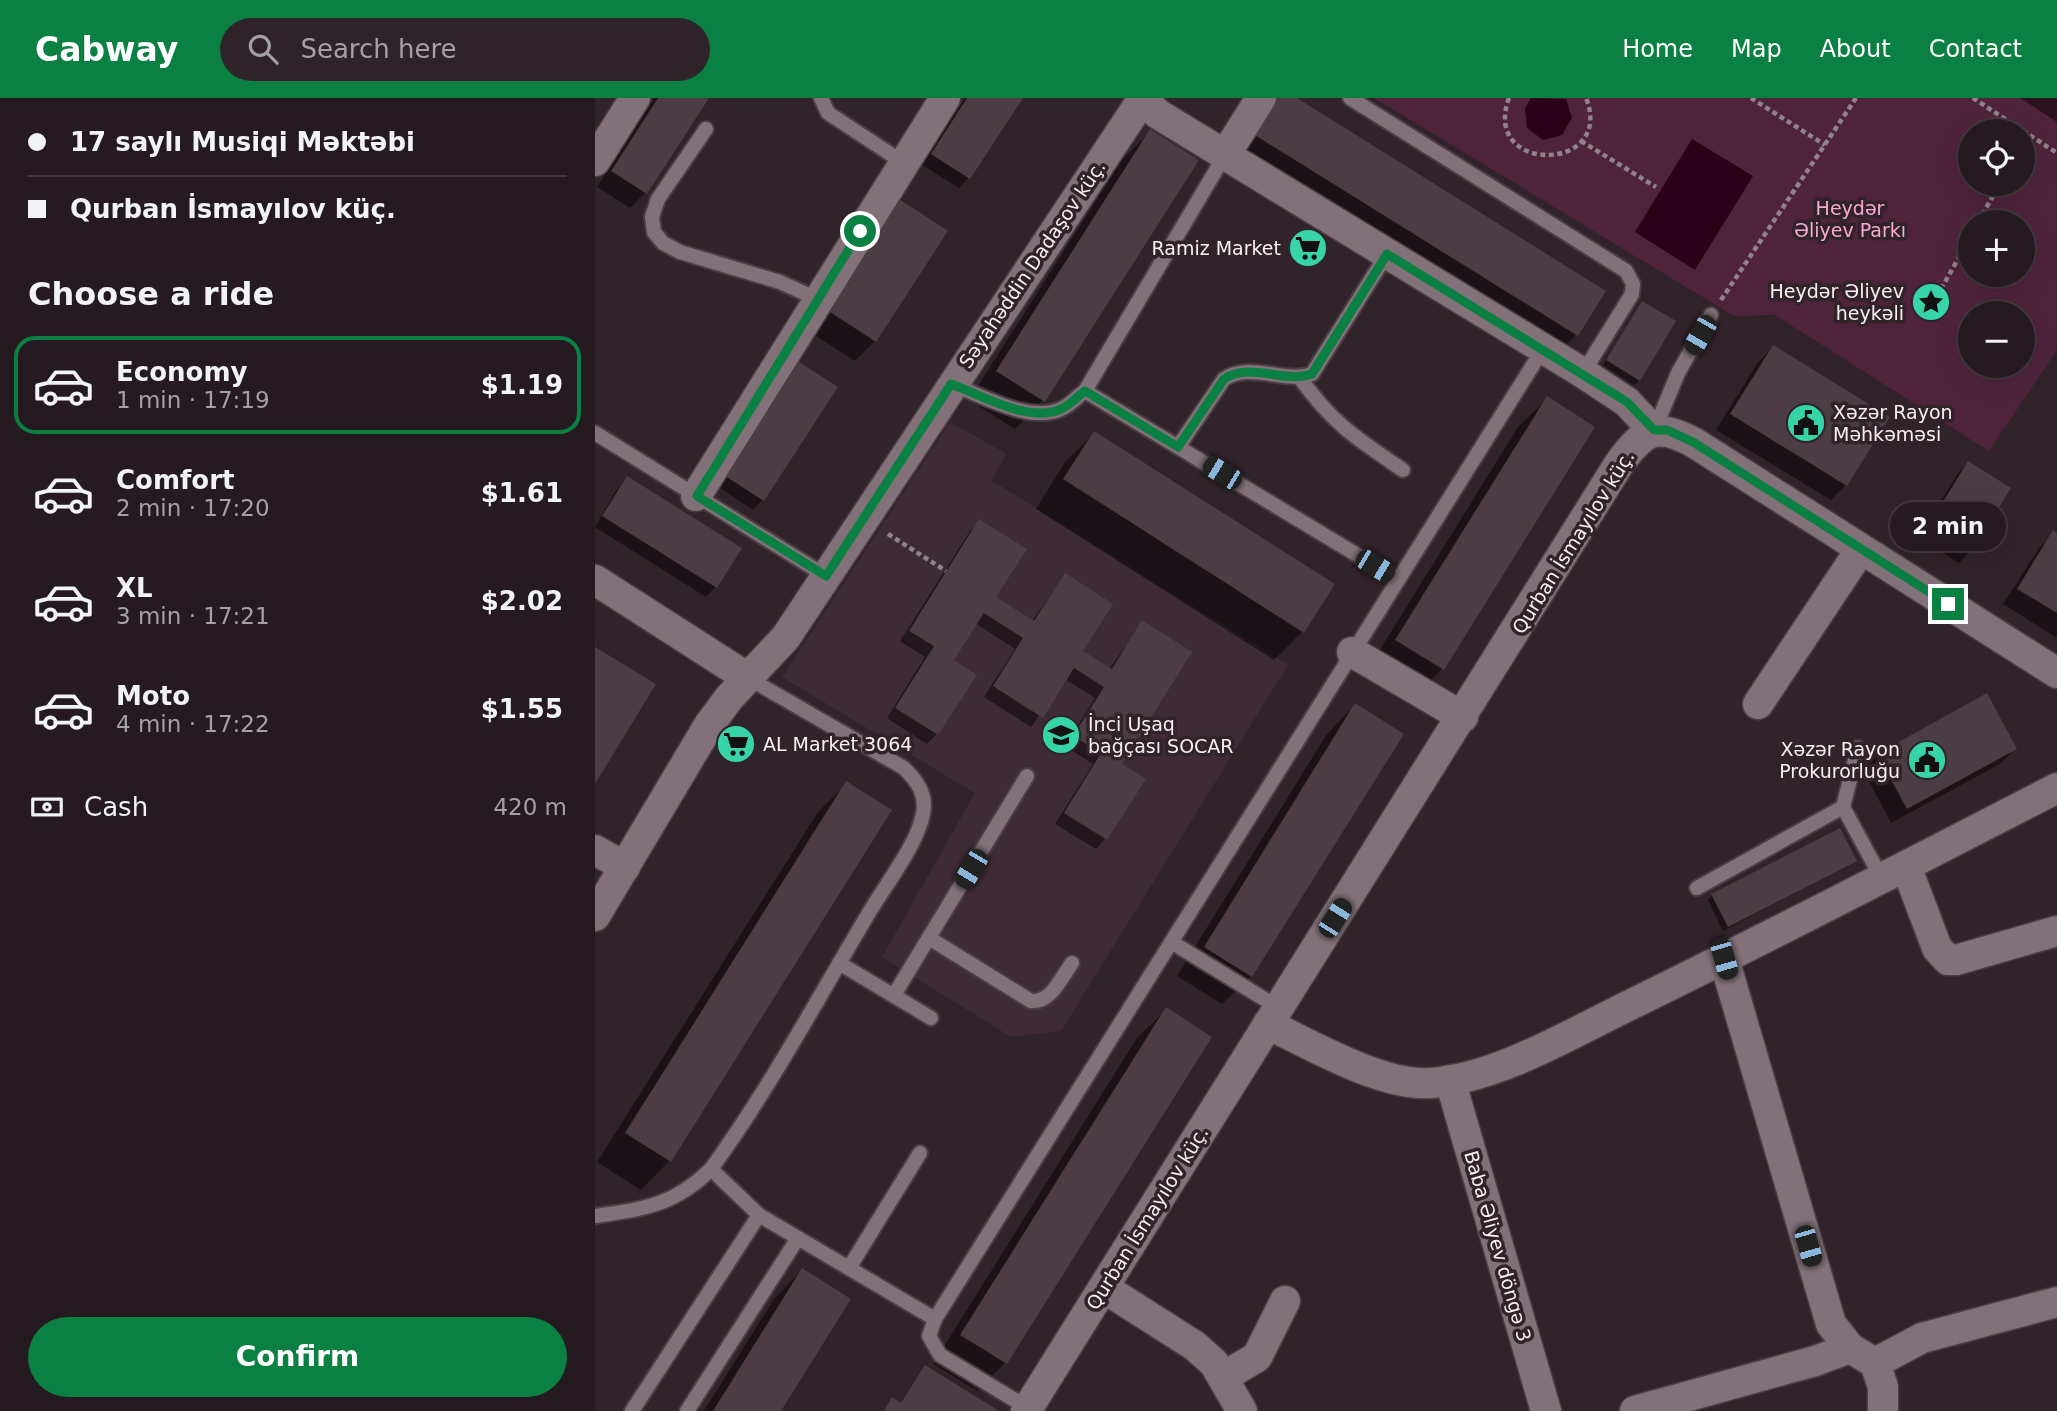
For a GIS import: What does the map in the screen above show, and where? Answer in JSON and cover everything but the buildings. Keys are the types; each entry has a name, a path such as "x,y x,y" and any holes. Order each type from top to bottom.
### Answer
{"street":[{"path":"595,161 635,98"},
{"path":"697,496 817,299 945,98"},
{"path":"1224,155 1261,98"},
{"path":"1141,99 1158,114 1224,155 1583,373 1627,402 1654,430 1667,430 1693,442 2057,673"},
{"name":"Səyahəddin Dadaşov küç.","path":"595,916 709,725 786,637 1141,99"},
{"name":"Qurban İsmayılov küç.","path":"1027,1409 1463,717 1619,464 1643,436 1654,430"},
{"path":"1758,704 1861,549"},
{"path":"595,580 748,678"},
{"path":"1352,652 1463,717"},
{"path":"1273,1016 1372,1071 1429,1084 1450,1080 1529,1054 1724,959 2057,788"},
{"path":"595,850 625,867"},
{"path":"1894,872 1937,948 1948,960 2057,931"},
{"path":"1724,959 1831,1324 1863,1355 1883,1387 1883,1411"},
{"name":"Baba Əliyev döngə 3","path":"1450,1080 1546,1411"},
{"path":"1104,1288 1195,1346 1225,1376 1242,1411"},
{"path":"1225,1376 1257,1357 1266,1344 1285,1301"},
{"path":"1635,1411 1815,1361 1863,1355 2057,1302"}],"lane":[{"path":"821,98 828,113 904,163"},
{"path":"1350,98 1626,271 1633,284 1632,294 1583,373"},
{"path":"706,129 658,199 652,217 654,232 663,243 680,252 780,282 817,299"},
{"path":"951,384 1028,412 1045,413 1062,408 1085,391 1224,155"},
{"path":"1178,447 1224,379 1233,373 1247,371 1300,378 1312,374 1387,254"},
{"path":"1654,430 1678,373 1711,316"},
{"path":"1027,1409 940,1355 929,1336 935,1319 1543,349"},
{"path":"1300,378 1322,408 1343,429 1403,470"},
{"path":"1085,391 1397,579"},
{"path":"595,433 826,576"},
{"path":"595,1216 639,1210 674,1199 693,1187 711,1169 839,963 913,838 923,815 925,797 917,780 904,768 748,678"},
{"path":"1697,888 1843,807 1858,748"},
{"path":"894,995 1027,776"},
{"path":"1843,807 1894,872"},
{"path":"929,939 1031,1001 1040,1002 1050,995 1072,963"},
{"path":"1173,943 1273,1016"},
{"path":"839,963 932,1018"},
{"path":"849,1268 920,1153"},
{"path":"711,1169 759,1215 935,1319"},
{"path":"632,1411 759,1215"},
{"path":"687,1411 798,1238"}],"path":[{"path":"1509,98 1506,118 1508,130 1524,150 1535,155 1560,155 1581,141 1590,117 1586,98"},
{"path":"1751,98 1825,145"},
{"path":"1711,316 1856,98"},
{"path":"1973,98 2005,119"},
{"path":"2035,139 2057,153"},
{"path":"1581,141 1656,187"},
{"path":"1941,289 1958,259"},
{"path":"864,519 946,571"}],"shaded area":[{"path":"1531,98 1566,99 1572,118 1562,135 1543,140 1527,128 1525,108"},
{"path":"1692,139 1753,176 1695,270 1635,232"},
{"name":"İnci Uşaq bağçası SOCAR","path":"950,422 1007,454 991,480 1288,665 1061,1031 1011,1037 882,957 975,793 782,677"}],"green space":[{"name":"Heydər Əliyev Parkı","path":"1374,98 2057,98 2057,350 1989,451 1775,315 1734,316"}],"place":[{"name":"Ramiz Market","path":"1308,248"},
{"name":"Heydər Əliyev heykəli","path":"1931,302"},
{"name":"Xəzər Rayon Məhkəməsi","path":"1806,423"},
{"name":"İnci Uşaq bağçası SOCAR","path":"1061,735"},
{"name":"AL Market 3064","path":"736,744"},
{"name":"Xəzər Rayon Prokurorluğu","path":"1927,760"}],"route":[{"path":"860,231 765,381 697,496 826,576 951,384 1028,412 1045,413 1062,408 1085,391 1178,447 1224,379 1233,373 1247,371 1300,378 1312,374 1387,254 1627,402 1654,430 1667,430 1693,442 1948,604"}]}
